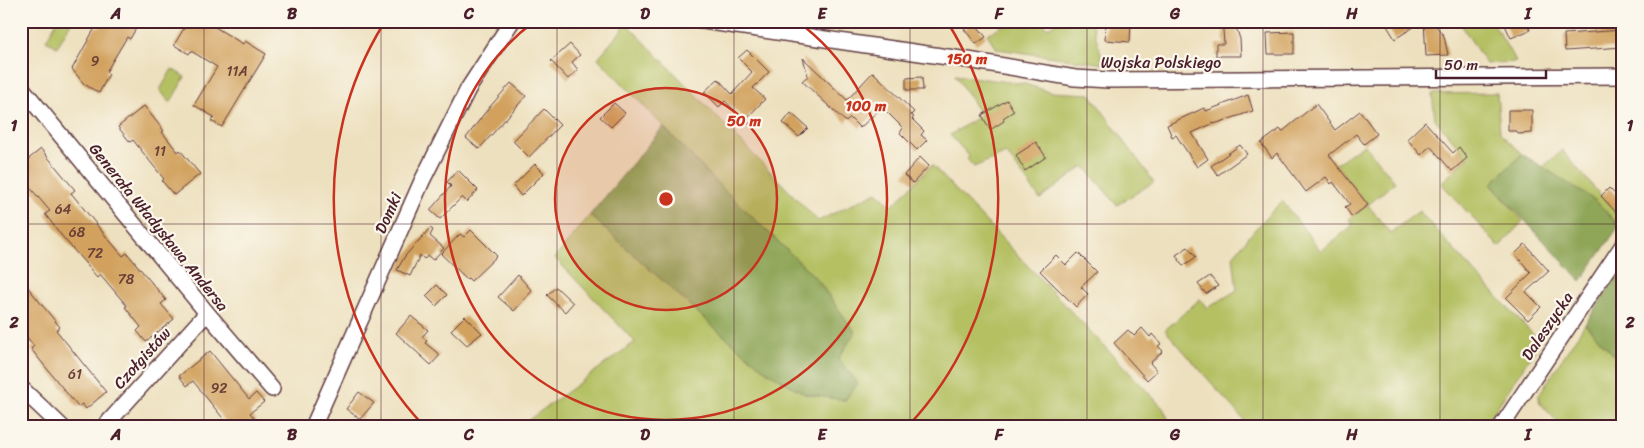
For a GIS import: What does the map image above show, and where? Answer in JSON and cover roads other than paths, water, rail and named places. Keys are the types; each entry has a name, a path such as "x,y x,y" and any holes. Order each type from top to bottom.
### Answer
{"street":[{"name":"Domki","path":"313,427 422,180 468,89 512,21"},
{"name":"Wojska Polskiego","path":"702,21 968,60 1075,78 1109,80 1623,76"},
{"name":"Generała Władysława Andersa","path":"21,87 272,389"},
{"name":"Daleszycka","path":"1501,427 1623,245"},
{"name":"Czołgistów","path":"104,427 207,313"},
{"path":"21,388 62,427"}]}
